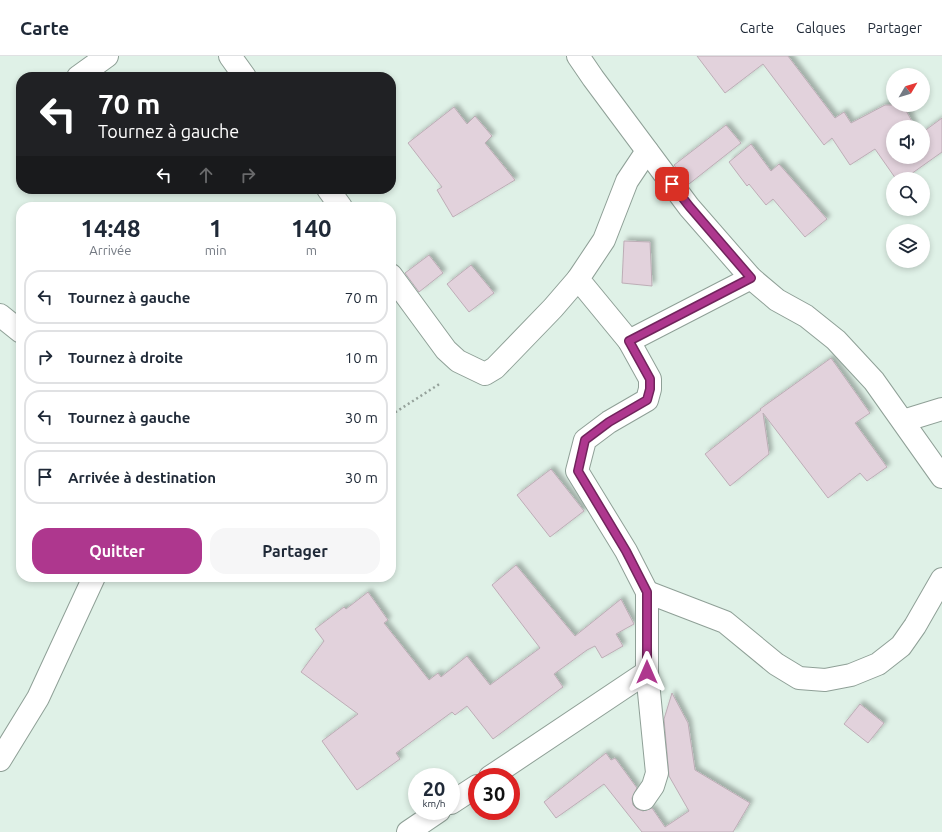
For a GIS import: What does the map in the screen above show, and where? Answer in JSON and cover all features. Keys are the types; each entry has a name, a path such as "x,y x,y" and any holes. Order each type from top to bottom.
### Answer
{"street":[{"path":"85,72 107,56"},
{"path":"230,56 241,72"},
{"path":"578,56 689,206 751,278 777,300 806,316 836,340 874,381 942,477"},
{"path":"396,282 446,350 458,361 485,374 495,368 553,308 578,279 604,240 627,181 647,151"},
{"path":"629,341 751,278"},
{"path":"578,279 629,341 650,379 650,389 647,400 609,422 585,440 578,471 626,551 647,592 647,672 657,773 654,786 644,799"},
{"path":"0,315 16,328"},
{"path":"903,421 942,409"},
{"path":"647,592 725,622 776,664 799,678 825,680 851,675 878,664 901,646 915,626 942,579"},
{"path":"0,760 38,698 92,582"},
{"path":"503,768 647,672"},
{"path":"408,832 426,820"}],"path":[{"path":"396,412 469,366"}],"building":[{"path":"697,56 788,56 835,118 844,112 851,123 885,105 886,112 907,112 911,120 886,120 886,164 925,164 914,172 891,172 875,149 850,165 832,138 824,145 763,64 725,93"},
{"path":"454,107 467,124 475,116 492,136 485,143 515,180 453,217 437,190 442,187 408,143"},
{"path":"942,118 942,152 930,161 930,127"},
{"path":"726,125 741,143 689,184 674,165"},
{"path":"751,144 771,171 779,164 827,219 805,237 773,199 766,205 749,184 747,186 729,162"},
{"path":"624,241 650,242 652,286 622,283"},
{"path":"429,255 443,273 419,292 405,273"},
{"path":"471,265 494,293 469,312 447,284"},
{"path":"831,358 870,413 855,423 887,467 867,481 860,473 828,498 763,413 769,454 730,486 705,454 761,410 760,409"},
{"path":"551,469 584,511 550,537 517,495"},
{"path":"516,565 575,636 621,599 634,624 616,634 623,646 602,658 595,646 587,650 554,674 563,687 493,739 467,706 455,715 452,712 396,753 400,759 357,790 322,741 358,714 301,672 324,641 315,629 344,607 346,609 368,592 388,620 384,623 429,680 438,673 441,677 467,656 490,685 540,648 492,585"},
{"path":"672,693 688,723 695,770 750,803 733,832 642,832 604,784 556,818 544,802 606,753 611,760 615,758 637,788 632,798 633,805 637,809 643,811 652,808 665,827 689,811 669,776 664,719"},
{"path":"860,704 884,723 868,743 844,724"}],"route":[{"path":"647,672 647,592 626,551 578,471 585,440 609,422 647,400 650,389 650,379 629,341 751,278 672,184"}]}
